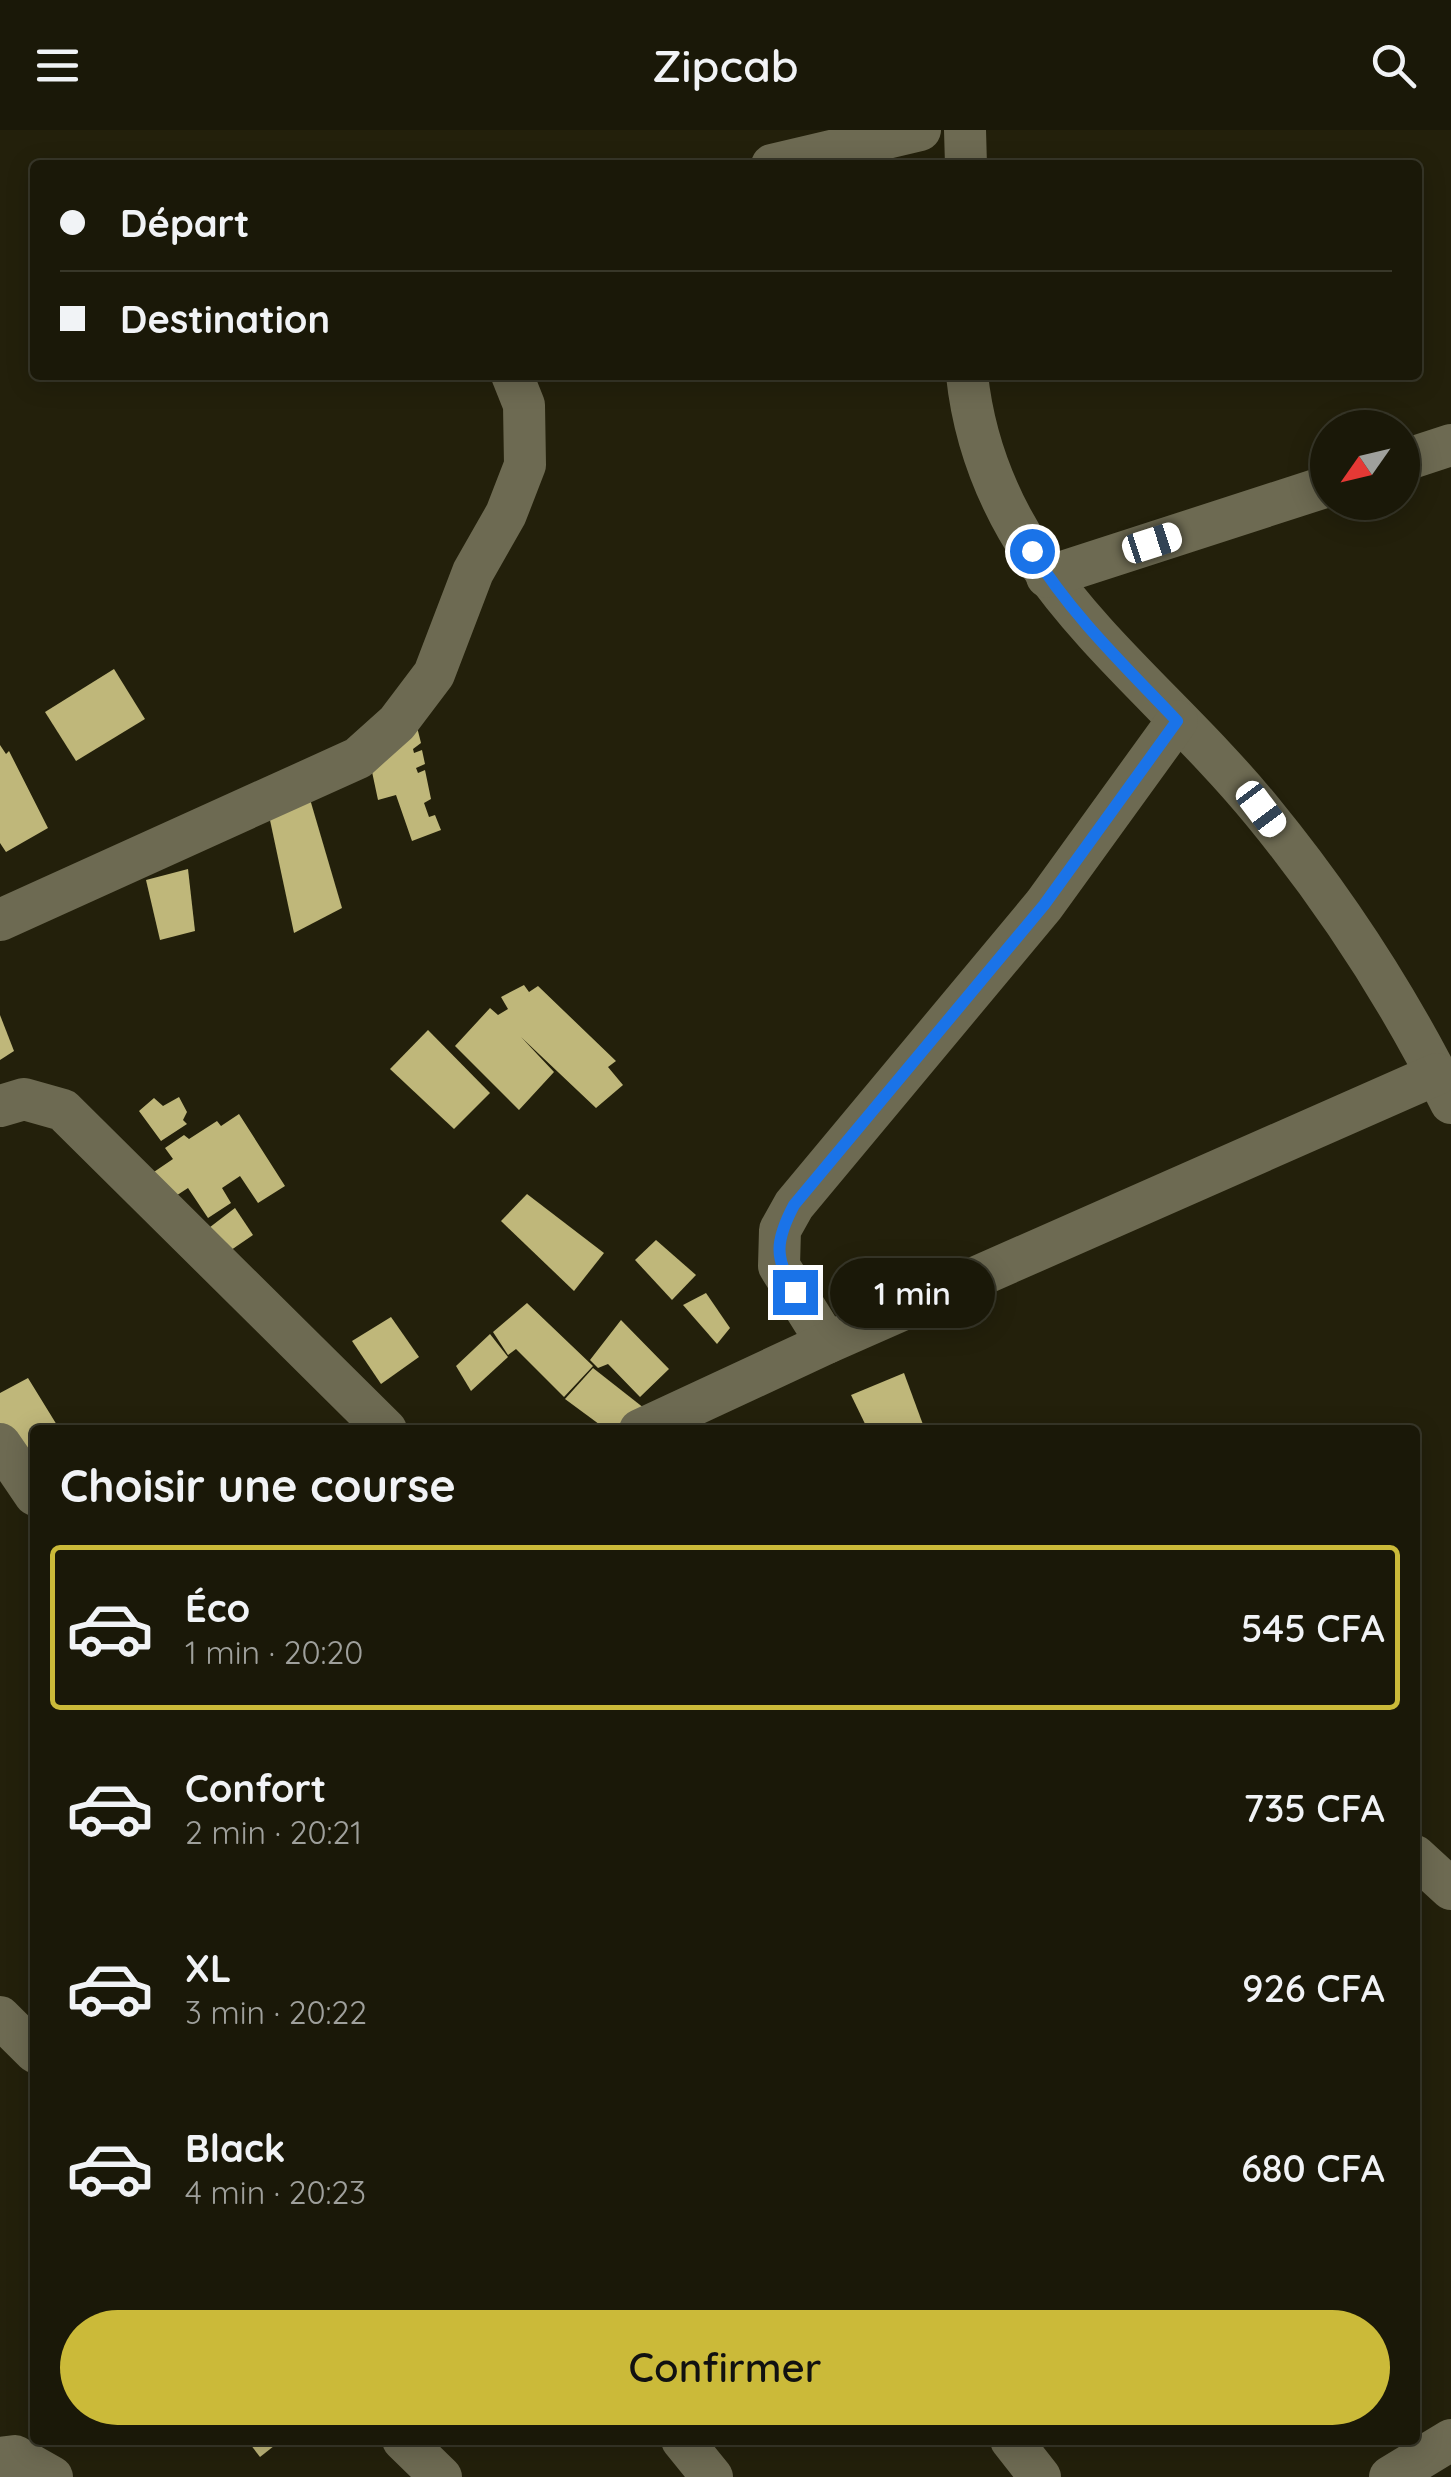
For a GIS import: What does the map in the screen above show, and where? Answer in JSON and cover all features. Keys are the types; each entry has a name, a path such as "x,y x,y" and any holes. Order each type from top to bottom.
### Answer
{"street":[{"path":"793,160 920,130"},
{"path":"965,130 966,160"},
{"path":"0,920 358,758 397,723 434,674 473,572 506,514 525,465 524,405 514,380"},
{"path":"651,1425 827,1343 1444,1088 1343,918 1261,809 1098,638 1047,577 1000,500 981,454 971,417 967,380"},
{"path":"1420,455 1451,445"},
{"path":"1047,577 1310,492"},
{"path":"827,1343 779,1266 780,1230 794,1205 1044,905 1177,721"},
{"path":"0,1106 24,1100 63,1110 381,1425"},
{"path":"0,1444 30,1488"},
{"path":"1420,1861 1451,1889"},
{"path":"0,2017 30,2047"},
{"path":"1390,2477 1451,2440"},
{"path":"408,2445 441,2477"},
{"path":"686,2445 712,2477"},
{"path":"1015,2445 1040,2477"},
{"path":"0,2458 15,2456 52,2477"}],"building":[{"path":"114,669 145,719 76,761 45,712"},
{"path":"416,723 421,743 413,749 414,753 422,750 425,764 416,768 418,773 425,770 431,799 424,803 429,817 435,815 441,830 412,841 396,795 378,800 364,734"},
{"path":"0,745 6,754 9,751 48,828 6,852 0,843"},
{"path":"307,789 342,908 294,933 267,806"},
{"path":"188,869 195,931 160,940 146,880"},
{"path":"524,985 529,992 538,986 616,1061 608,1067 623,1085 596,1108 521,1037 554,1072 519,1110 455,1046 490,1008 498,1015 508,1009 501,997"},
{"path":"0,1015 14,1051 0,1060"},
{"path":"428,1030 490,1093 454,1129 390,1069"},
{"path":"179,1097 187,1112 183,1120 187,1124 161,1141 139,1111 154,1098 163,1106"},
{"path":"239,1114 285,1186 258,1203 240,1176 222,1188 231,1203 208,1218 188,1188 165,1203 148,1176 173,1159 165,1148 184,1135 189,1139 217,1121 221,1126"},
{"path":"527,1194 604,1253 574,1291 501,1221"},
{"path":"235,1208 253,1235 218,1259 197,1237"},
{"path":"656,1240 696,1275 672,1300 635,1260"},
{"path":"706,1293 730,1328 717,1344 683,1305"},
{"path":"527,1303 593,1366 564,1397 516,1349 508,1355 493,1332"},
{"path":"391,1317 419,1357 381,1384 352,1341"},
{"path":"621,1320 669,1369 640,1397 608,1364 598,1368 590,1360"},
{"path":"490,1334 508,1357 471,1391 456,1366"},
{"path":"593,1368 649,1412 627,1425 600,1425 565,1399"},
{"path":"904,1373 923,1425 866,1425 851,1395"},
{"path":"28,1378 57,1425 30,1425 30,1459 24,1462 0,1424 0,1393"},
{"path":"251,2445 275,2445 260,2457"}],"route":[{"path":"795,1292 779,1266 780,1230 794,1205 1044,905 1177,721 1098,638 1047,577 1032,551"}]}
